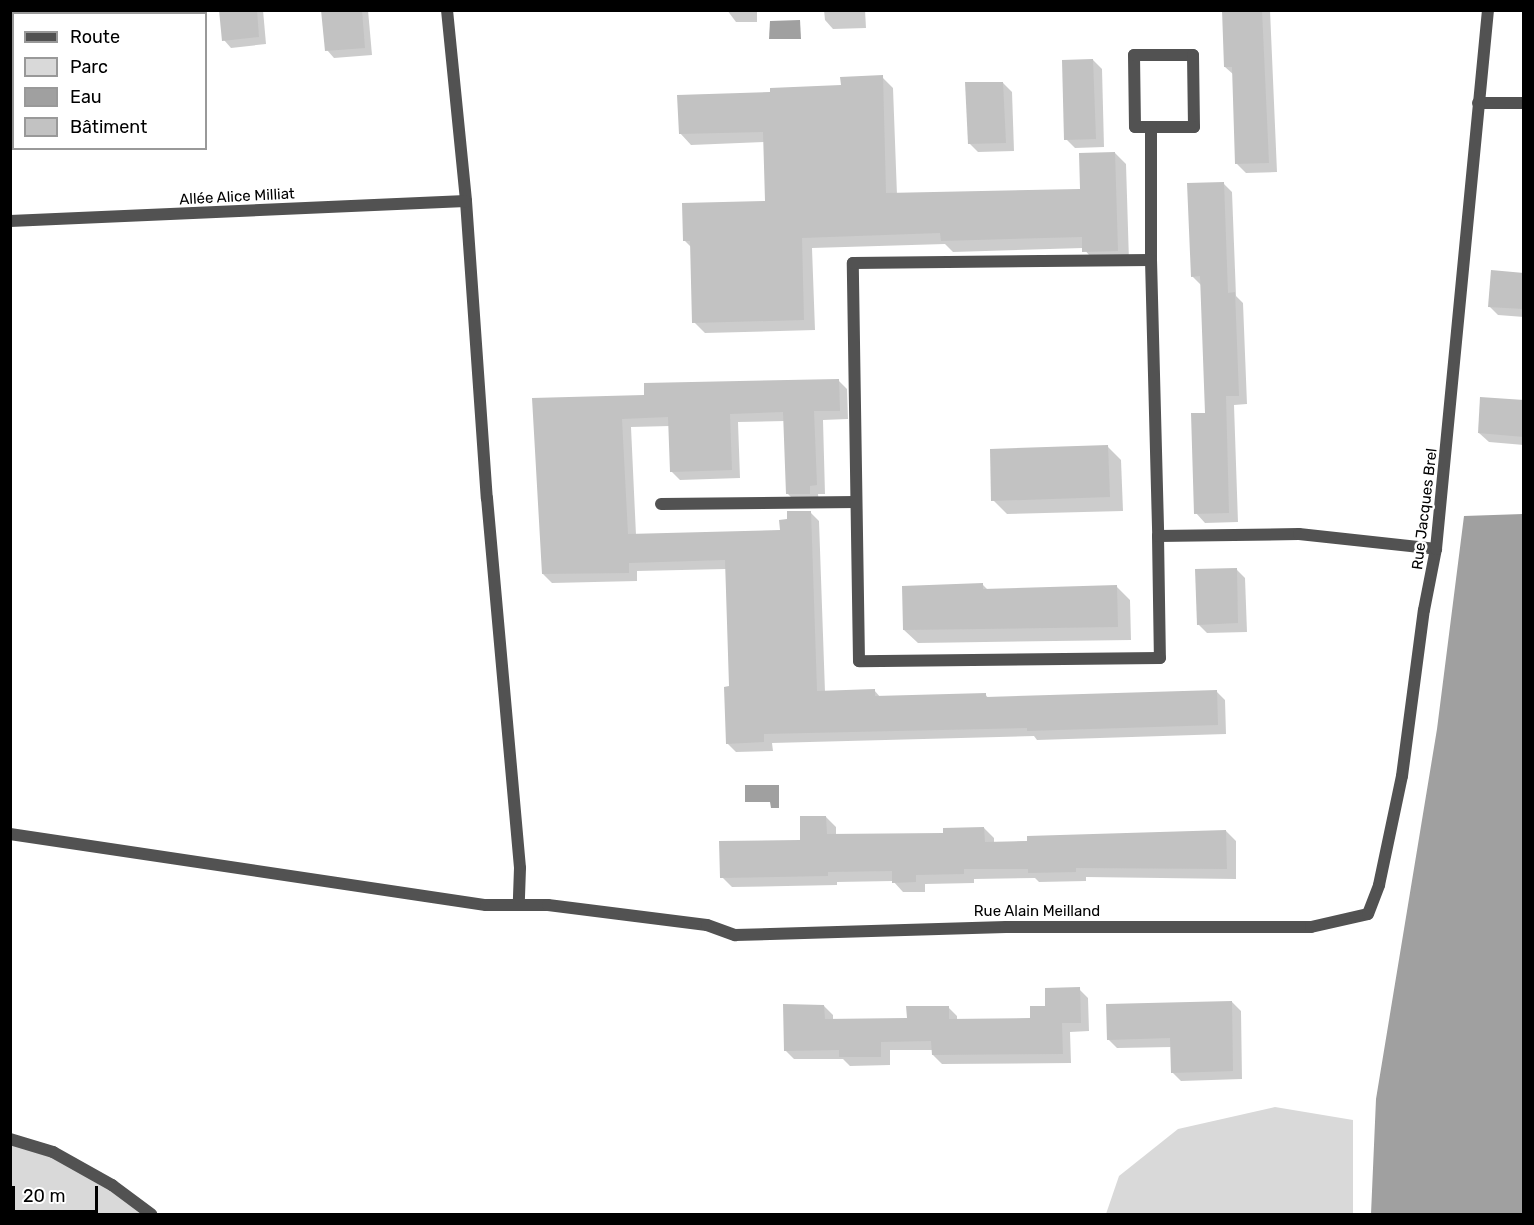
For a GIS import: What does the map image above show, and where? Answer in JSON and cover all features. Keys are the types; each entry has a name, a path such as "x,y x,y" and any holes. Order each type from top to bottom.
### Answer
{"street":[{"path":"447,10 466,201 487,498 520,868 519,905"},
{"name":"Rue Jacques Brel","path":"1368,914 1379,885 1402,776 1424,610 1436,549 1488,10"},
{"path":"1134,55 1194,55 1194,127 1151,127 1135,127 1134,55"},
{"path":"1478,103 1524,103"},
{"path":"1151,127 1160,658 859,662 852,263 1152,260"},
{"name":"Allée Alice Milliat","path":"10,221 466,201"},
{"path":"661,504 856,502"},
{"path":"1158,536 1299,534 1436,549"},
{"name":"Rue Alain Meilland","path":"10,834 486,905 548,905 706,925 735,935 1006,927 1311,927 1368,914"},
{"path":"10,1139 53,1152 112,1185 152,1215"}],"green space":[{"path":"1275,1107 1353,1120 1353,1214 1106,1214 1119,1176 1178,1129"},
{"path":"10,1139 53,1152 151,1214 11,1214"}],"water":[{"path":"800,20 801,39 769,39 770,21"},
{"path":"1523,514 1523,1214 1371,1214 1376,1099 1437,729 1464,516"},
{"path":"745,785 779,785 779,808 771,808 770,802 745,802"}],"building":[{"path":"219,10 257,10 259,37 222,41"},
{"path":"321,10 362,10 365,48 325,51"},
{"path":"1222,10 1262,10 1269,163 1235,164 1232,67 1224,67"},
{"path":"1093,59 1096,139 1064,140 1062,60"},
{"path":"883,75 886,193 1080,189 1079,153 1115,152 1118,251 1082,252 1082,237 941,241 940,233 802,238 804,320 692,323 690,241 683,241 682,203 765,201 763,132 679,134 677,95 770,92 770,88 841,85 840,77"},
{"path":"965,82 1003,82 1006,143 968,144"},
{"path":"1224,182 1228,293 1235,292 1239,396 1226,396 1229,513 1194,514 1191,413 1205,413 1200,276 1191,277 1187,183"},
{"path":"1491,270 1524,273 1524,309 1488,307"},
{"path":"839,379 840,411 814,411 817,485 810,486 810,494 786,494 783,412 730,414 732,470 670,472 668,417 622,419 628,534 780,530 779,520 787,519 787,511 811,511 817,691 875,689 875,696 986,693 986,697 1217,690 1218,725 1027,731 1027,728 764,734 764,742 726,744 724,687 729,686 725,560 629,563 629,573 542,574 532,398 644,395 644,383"},
{"path":"1480,397 1524,400 1524,437 1478,433"},
{"path":"1108,445 1110,497 991,501 990,449"},
{"path":"1237,568 1238,623 1197,625 1195,569"},
{"path":"983,583 983,589 1117,585 1118,627 903,630 902,586"},
{"path":"800,816 826,816 827,834 943,833 943,828 984,827 985,842 1027,841 1027,836 1226,830 1227,869 1076,868 1076,872 1028,873 1028,869 964,869 964,874 916,875 916,882 892,883 892,871 828,872 828,876 720,878 719,841 800,840"},
{"path":"1080,987 1081,1023 1062,1023 1063,1054 932,1055 931,1041 881,1042 881,1057 839,1057 839,1050 784,1051 783,1004 824,1005 825,1019 907,1018 906,1006 949,1006 949,1019 1030,1018 1030,1006 1045,1006 1045,988"},
{"path":"1232,1001 1233,1071 1171,1073 1170,1038 1107,1040 1106,1004"}]}
